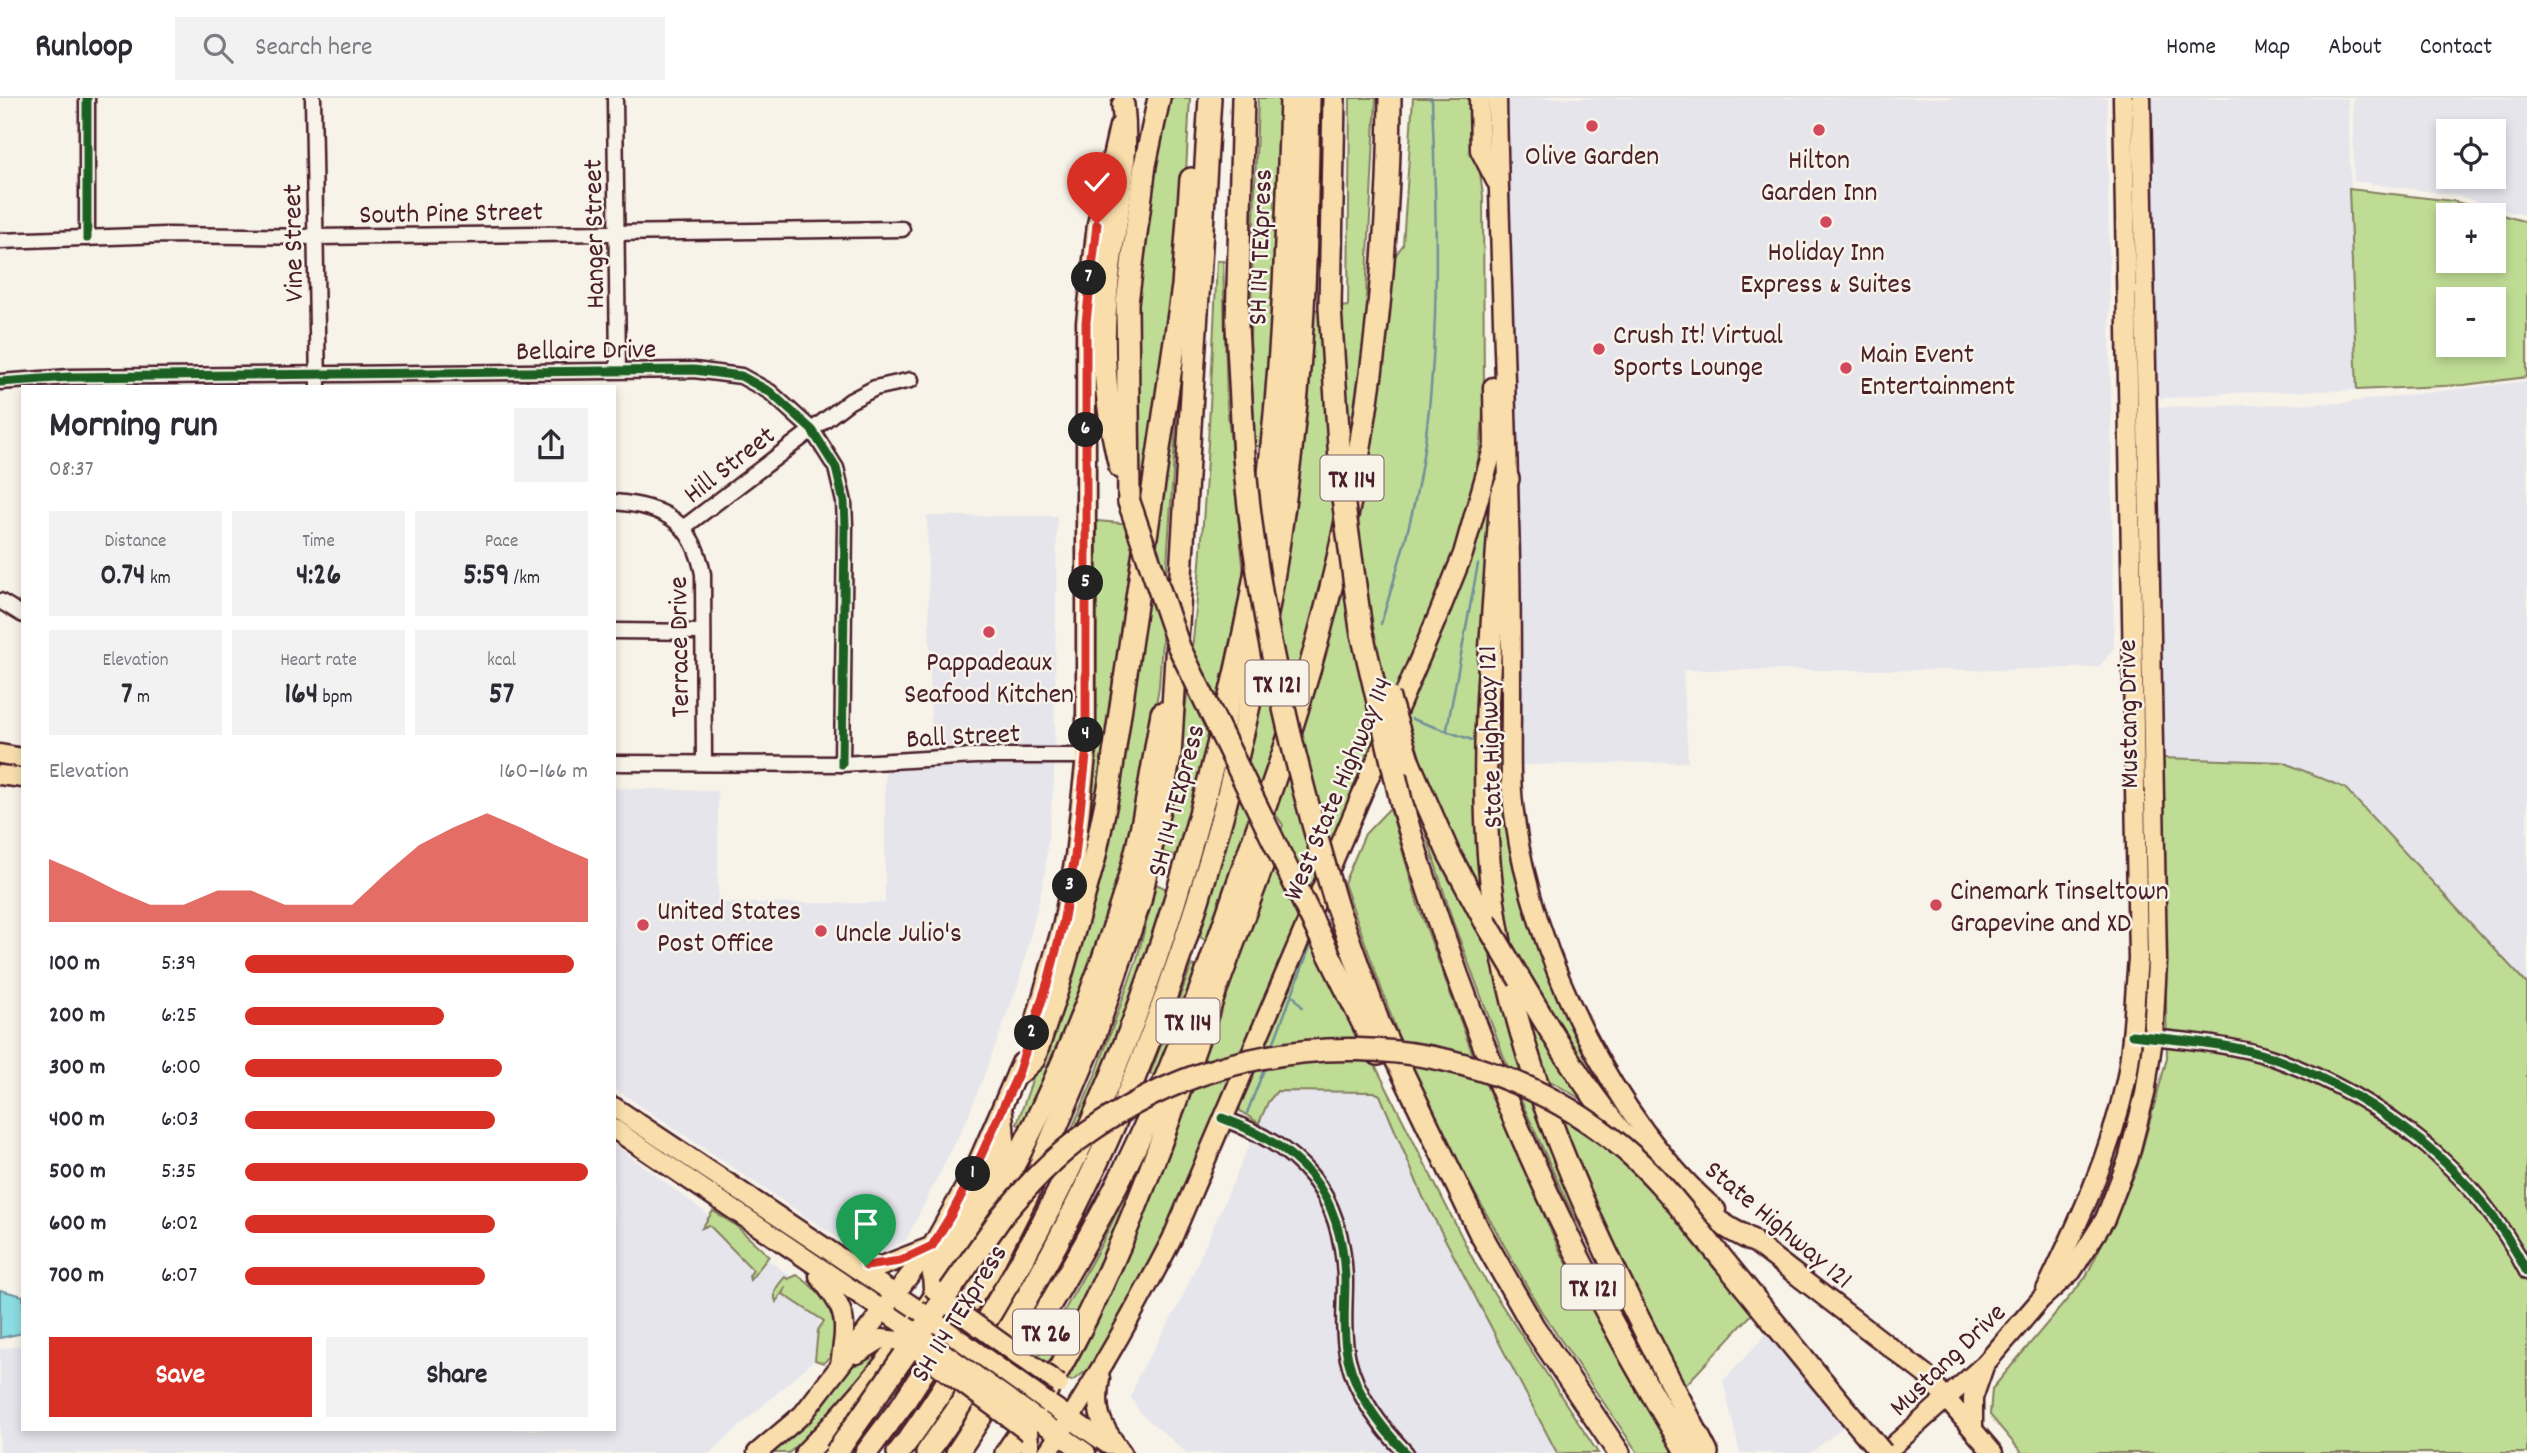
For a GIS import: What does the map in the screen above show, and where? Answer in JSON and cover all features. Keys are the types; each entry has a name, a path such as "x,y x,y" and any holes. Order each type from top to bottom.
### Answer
{"highway":[{"path":"1129,502 1127,303 1145,165 1159,98"},
{"path":"1018,1074 1034,1059 1058,987 1094,860 1109,788 1183,286 1197,98"},
{"path":"866,1453 951,1331 989,1271 1039,1172 1067,1107 1140,901 1170,756 1210,98"},
{"name":"TX 121","path":"1243,98 1237,326 1244,457 1261,604 1281,701 1336,904 1379,1024 1479,1231 1534,1326 1619,1453"},
{"name":"SH 114 TEXpress","path":"898,1453 999,1302 1090,1132 1147,988 1191,850 1230,701 1262,526 1284,313 1291,98"},
{"name":"SH 114 TEXpress","path":"927,1453 1017,1318 1087,1188 1145,1059 1189,932 1210,860 1257,666 1280,538 1303,315 1309,98"},
{"name":"TX 121","path":"1334,98 1330,308 1342,491 1352,572 1370,675 1402,805 1445,944 1512,1115 1582,1269 1687,1453"},
{"name":"TX 114","path":"957,1453 1024,1350 1133,1151 1172,1061 1259,825 1318,639 1360,439 1386,218 1391,98"},
{"path":"1390,120 1405,98"},
{"path":"1124,102 1127,139 1108,280 1103,361 1111,431 1129,502 1179,647 1456,1212 1479,1231"},
{"path":"1508,479 1501,495 1486,807 1492,895 1510,1000 1530,1070 1565,1162 1707,1453"},
{"path":"1342,491 1356,515 1385,686 1409,763 1448,852 1485,921 1604,1110 1640,1152 1681,1193 1718,1224 1751,1240"},
{"path":"806,1453 848,1409 943,1284 988,1212 1023,1147 1096,978 1125,894 1141,828 1165,693 1176,675"},
{"path":"1006,1453 1069,1352 1111,1269 1149,1178 1263,864 1259,825"},
{"path":"836,1453 1002,1216 1047,1166 1087,1132 1155,1092 1208,1070 1279,1053 1362,1049 1418,1053 1487,1072 1557,1102 1607,1135 1670,1194 1884,1453"},
{"name":"TX 26","path":"974,1453 996,1421 1085,1262 1086,1240"},
{"path":"846,1453 922,1359 951,1331"}],"main road":[{"path":"1479,98 1480,150 1500,187"},
{"name":"West State Highway 114","path":"1046,1453 1072,1419 1172,1239 1463,554 1494,445 1493,347 1504,327 1497,98"},
{"name":"Mustang Drive","path":"1884,1453 1985,1364 2041,1299 2072,1271 2105,1219 2128,1160 2146,1094 2153,1038 2157,962 2153,759 2136,293 2123,98"},
{"name":"Mustang Drive","path":"2041,1299 2086,1208 2103,1164 2126,1079 2132,1035 2138,959 2134,759 2136,293 2141,98"},
{"path":"757,1453 803,1413 840,1369 932,1246 974,1171 1018,1074 1049,978 1063,923 1075,856 1086,756 1086,322 1093,247 1124,102"},
{"name":"State Highway 121","path":"1504,327 1512,792 1531,900 1558,976 1582,1029 1628,1105 1688,1183 1751,1240 1925,1374 1993,1453"},
{"path":"0,754 21,758"},
{"path":"2134,759 2153,759"},
{"path":"0,775 21,778"},
{"path":"616,1109 811,1264 883,1311 916,1349 1033,1425 1060,1434 1086,1453"},
{"path":"1002,1109 1005,1139 991,1171 933,1274 933,1288 946,1303 1059,1384 1080,1386 1102,1368"},
{"path":"616,1130 843,1261 896,1295 1121,1453"},
{"path":"843,1261 882,1266 932,1246"},
{"path":"811,1264 833,1293 844,1314 840,1369"},
{"path":"840,1369 869,1344 902,1334"},
{"path":"1973,1427 1973,1398 1985,1364"},
{"path":"1102,1368 1096,1400 1101,1426 1121,1453"},
{"path":"1925,1374 1968,1379"},
{"path":"1030,1453 1033,1425"}],"street":[{"path":"87,98 87,238"},
{"name":"Vine Street","path":"313,98 318,381"},
{"name":"Hanger Street","path":"615,98 618,370"},
{"name":"South Pine Street","path":"0,241 165,235 316,237 902,229"},
{"name":"Bellaire Drive","path":"0,382 318,381 618,370 694,370 741,376 770,392 812,430 836,468 844,502 842,764"},
{"name":"Hill Street","path":"683,528 864,392 912,380"},
{"name":"Terrace Drive","path":"616,502 653,507 668,513 683,528 699,555 703,573 704,763"},
{"path":"0,601 21,614"},
{"path":"616,631 703,632"},
{"name":"Ball Street","path":"616,763 842,764 975,757 1086,756"},
{"path":"2132,1035 2271,1057 2360,1096 2442,1156 2509,1236 2527,1272"},
{"path":"1223,1118 1268,1137 1298,1158 1325,1194 1339,1226 1345,1276 1345,1339 1354,1378 1359,1393 1383,1429 1406,1453"}],"shaded area":[{"path":"1509,98 2107,98 2114,648 2099,667 2003,670 1683,670 1688,762 1520,765"},
{"path":"2148,98 2348,98 2357,390 2227,393 2155,399"},
{"path":"2353,98 2527,98 2527,216 2506,210 2506,203 2482,203 2454,195 2354,181"},
{"path":"2527,381 2527,984 2345,788 2283,762 2162,758 2157,407 2341,403"},
{"path":"927,516 1057,516 1054,781 1044,880 1018,986 968,1117 906,1240 884,1252 859,1252 616,1089 616,788 718,791 718,903 885,903 885,769 932,768"},
{"path":"1277,1091 1374,1092 1380,1095 1423,1197 1557,1453 1187,1453 1140,1413 1131,1397 1138,1376 1180,1303 1268,1102"},
{"path":"616,1146 814,1294 825,1350 710,1453 0,1453 0,1349 21,1345 21,1431 616,1431"},
{"path":"1770,1330 1848,1423 1811,1453 1740,1453 1723,1381"}],"green space":[{"path":"1166,98 1190,98 1183,227 1147,475 1141,477 1135,422 1133,309"},
{"path":"1258,98 1281,98 1270,367 1260,446 1255,446 1250,339"},
{"path":"1350,98 1376,98 1366,296 1403,245 1413,98 1475,98 1477,149 1483,196 1484,399 1481,443 1467,519 1441,593 1372,744 1292,942 1157,1254 1095,1365 1072,1381 1064,1379 1175,1126 1283,825 1260,792 1209,942 1200,937 1249,747 1289,543 1314,310 1348,306"},
{"path":"2349,189 2460,203 2436,203 2436,273 2506,273 2506,216 2527,222 2527,377 2464,385 2357,390"},
{"path":"1217,261 1223,261 1227,405 1244,575 1207,748 1179,857 1163,852 1176,779 1194,632 1206,484"},
{"path":"1179,380 1159,687 1135,826 1082,997 1021,1126 1017,1124 1069,974"},
{"path":"1496,468 1485,900 1480,900 1440,816 1444,814 1416,755 1403,714"},
{"path":"1097,521 1143,525 1093,838 1089,838 1096,756"},
{"path":"1498,672 1503,672 1508,788 1515,857 1534,936 1564,1011 1583,1047 1649,1148 1611,1107 1503,929 1493,790"},
{"path":"2162,758 2283,762 2345,788 2527,984 2527,1453 2022,1453 1990,1415 1992,1389 2086,1277 2136,1172 2167,1058"},
{"path":"1390,808 1419,908 1474,1058 1401,1044 1344,883 1365,834"},
{"path":"1418,808 1493,949 1526,1078 1509,1070 1453,922"},
{"path":"1156,884 1169,890 1140,980 1078,1129 1069,1136 1097,1071 1137,959"},
{"path":"1310,935 1362,1040 1302,1042 1260,1048"},
{"path":"1192,965 1198,968 1155,1075 1150,1074"},
{"path":"1511,977 1591,1105 1537,1073"},
{"path":"1372,1059 1477,1267 1598,1453 1557,1453 1423,1197 1380,1095 1374,1092 1277,1091 1268,1102 1259,1123 1240,1111 1239,1101 1252,1069 1285,1063"},
{"path":"1410,1064 1485,1082 1561,1253 1674,1453 1638,1453 1541,1311 1459,1165"},
{"path":"1518,1094 1534,1101 1637,1337 1566,1200"},
{"path":"1554,1113 1631,1166 1670,1206 1754,1312 1681,1390"},
{"path":"1149,1146 1133,1201 1051,1371 1036,1361 1102,1243"},
{"path":"713,1211 735,1225 769,1256 750,1280 749,1276 753,1270 709,1225 702,1228"},
{"path":"797,1275 826,1303 838,1328 834,1353 823,1363 815,1360 818,1330 824,1321 783,1294 786,1287 776,1302 775,1291 780,1283 785,1277 788,1279"},
{"path":"879,1346 883,1349 827,1417 789,1453 766,1453 848,1370"}],"water":[{"path":"0,1290 21,1295 21,1333 0,1338"}],"waterway":[{"path":"1381,624 1419,480 1431,387 1436,242 1432,100 1428,98"},
{"path":"1447,729 1478,564"},
{"path":"1412,719 1475,741"},
{"path":"1272,1047 1311,944"},
{"path":"1292,994 1302,1007"},
{"path":"1247,1113 1265,1067"}],"cycle path":[{"path":"87,98 87,238"},
{"path":"0,382 70,377 694,370 741,376 770,392 812,430 836,468 844,502 845,525 842,764"},
{"path":"2132,1035 2204,1043 2257,1053 2313,1074 2351,1093 2421,1141 2452,1169 2506,1235 2527,1272"},
{"path":"1222,1118 1274,1143 1295,1159 1326,1197 1336,1221 1342,1248 1345,1339 1352,1373 1371,1410 1406,1453"}],"place":[{"name":"Olive Garden","path":"1592,126"},
{"name":"Hilton Garden Inn","path":"1819,130"},
{"name":"Holiday Inn Express & Suites","path":"1826,222"},
{"name":"Crush It! Virtual Sports Lounge","path":"1599,349"},
{"name":"Main Event Entertainment","path":"1846,368"},
{"name":"Pappadeaux Seafood Kitchen","path":"989,632"},
{"name":"Cinemark Tinseltown Grapevine and XD","path":"1936,905"},
{"name":"United States Post Office","path":"643,925"},
{"name":"Uncle Julio's","path":"821,931"}],"route":[{"path":"866,1266 882,1266 900,1261 932,1246 951,1215 1018,1074 1049,978 1063,923 1075,856 1086,756 1086,322 1097,224"}]}
